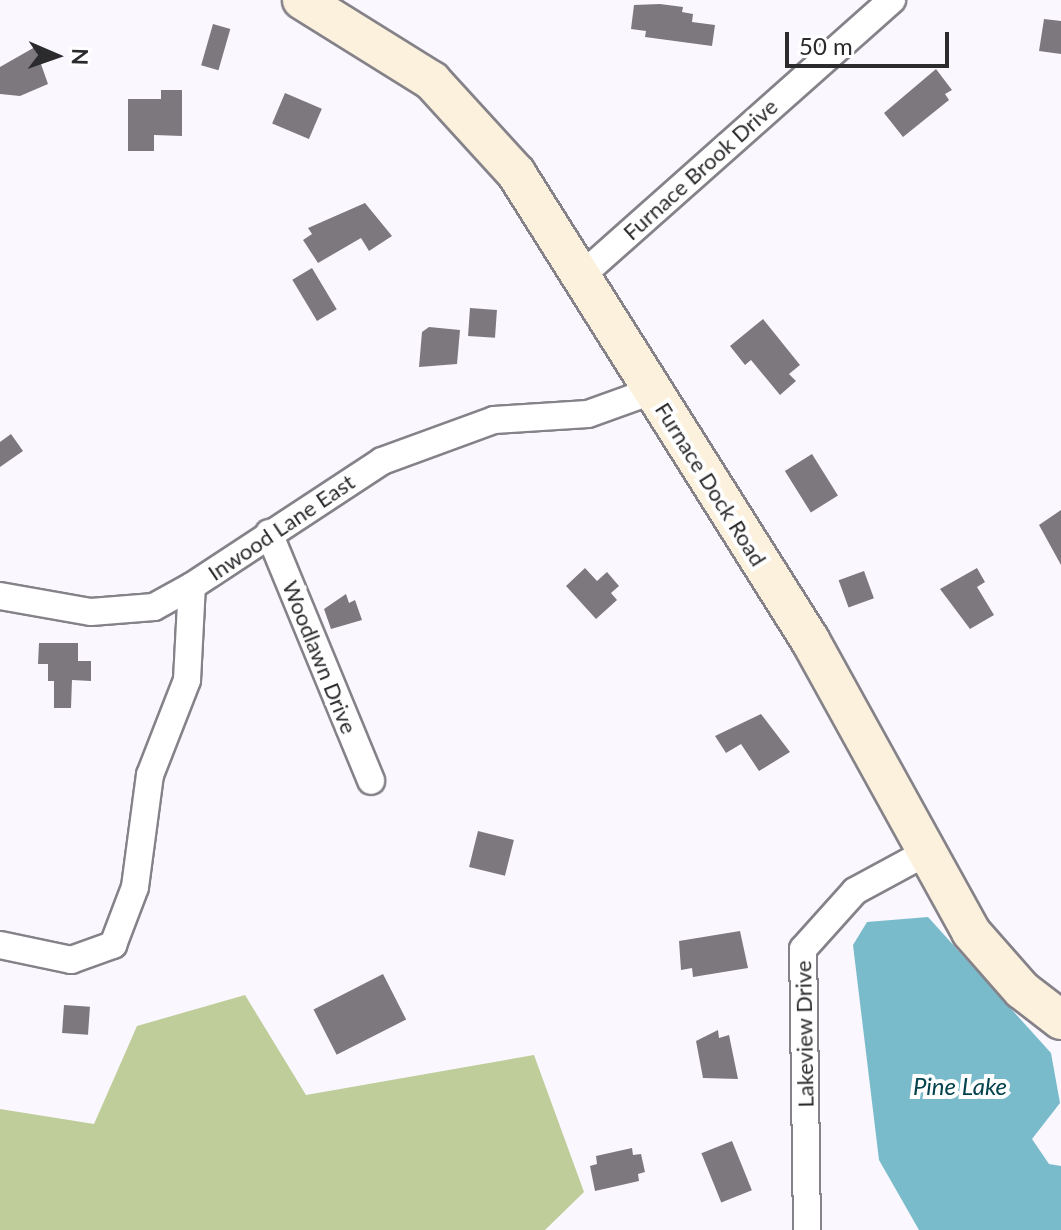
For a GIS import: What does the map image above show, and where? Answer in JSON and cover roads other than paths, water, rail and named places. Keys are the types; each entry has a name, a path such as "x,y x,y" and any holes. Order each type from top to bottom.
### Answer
{"street":[{"name":"Furnace Dock Road","path":"302,0 389,50 451,98 516,173 810,640 927,852 993,960 1061,1020"},
{"name":"Furnace Brook Drive","path":"581,276 892,0"},
{"name":"Inwood Lane East","path":"0,945 71,960 113,945 135,887 150,775 187,680 192,586 382,461 494,420 588,414 652,391"},
{"name":"Woodlawn Drive","path":"269,533 371,781"},
{"path":"0,596 91,612 154,607 192,586"},
{"name":"Lakeview Drive","path":"807,1230 803,949 855,891 927,852"}],"water":[{"name":"Pine Lake","path":"928,917 1051,1053 1060,1103 1032,1139 1049,1164 1061,1166 1061,1230 919,1230 879,1160 853,945 867,922"}]}
